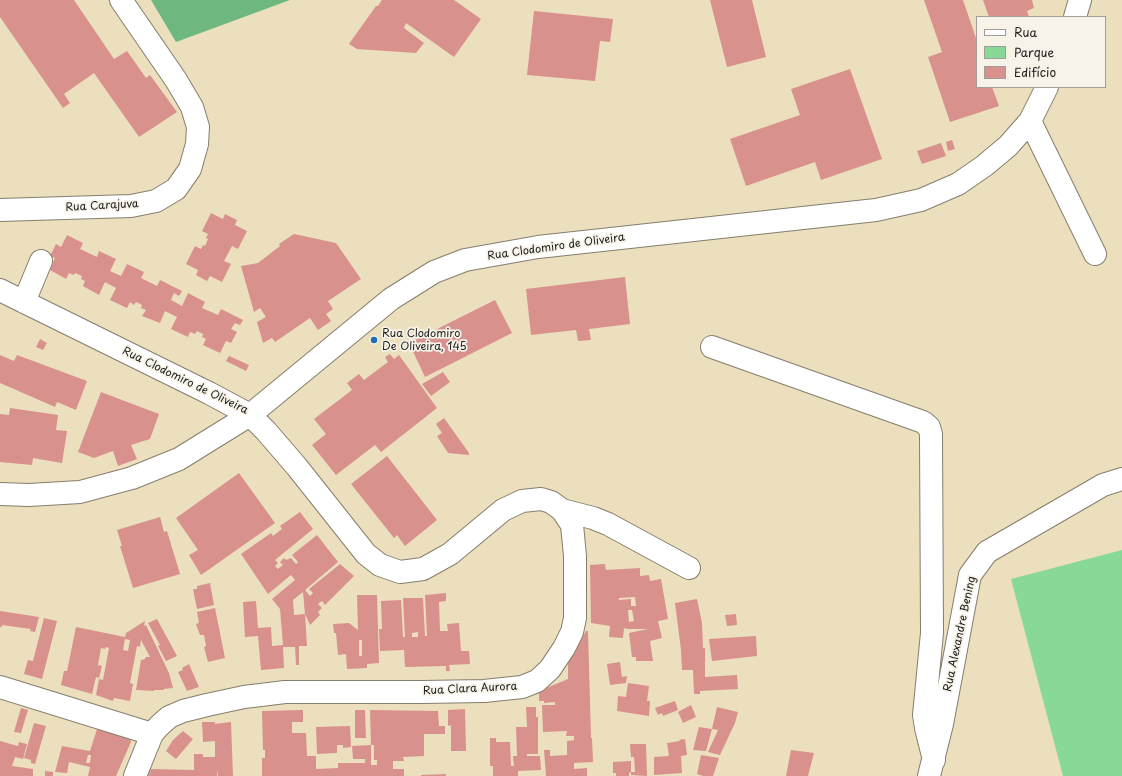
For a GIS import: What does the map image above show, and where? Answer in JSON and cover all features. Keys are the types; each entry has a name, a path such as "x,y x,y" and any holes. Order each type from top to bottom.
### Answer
{"street":[{"name":"Rua Carajuva","path":"0,210 131,206 156,201 176,189 190,169 197,144 198,127 192,107 176,80 121,0"},
{"path":"1075,16 1080,0"},
{"name":"Rua Clodomiro de Oliveira","path":"0,290 210,392 250,415 390,299 434,272 465,260 538,247 876,210 921,200 958,184 984,166 1008,146 1030,121 1046,88"},
{"path":"1030,121 1095,254"},
{"path":"24,302 41,261"},
{"path":"712,347 923,422 929,427 931,434 932,632 924,716 931,768"},
{"path":"0,494 29,495 80,492 132,478 180,459 250,415"},
{"name":"Rua Clara Aurora","path":"135,776 152,734 169,718 183,711 244,697 285,692 422,692 491,690 522,687 537,681 550,669 564,648 572,632 575,618 575,556 572,525 562,510 551,502 541,499 522,501 503,510 450,554 423,569 400,572 380,565 366,554 297,467 250,415"},
{"name":"Rua Alexandre Bening","path":"931,768 942,724 970,575 987,552 1103,485 1122,479"},
{"path":"562,510 593,518 608,524 689,568"},
{"path":"0,687 152,734"}],"green space":[{"path":"151,0 290,0 176,42"},
{"path":"1122,550 1122,776 1063,776 1011,579"}],"building":[{"path":"0,0 74,0 114,59 127,51 146,78 150,75 177,112 139,137 94,73 64,94 70,103 63,108 0,17"},
{"path":"382,0 454,0 481,19 454,57 406,23 404,28 424,43 416,53 357,49 349,44 376,6 378,6"},
{"path":"710,0 752,0 766,57 727,67"},
{"path":"924,0 963,0 976,38 976,88 992,88 999,106 950,122 928,57 942,52"},
{"path":"983,0 1032,0 1034,8 1027,11 1029,16 989,16"},
{"path":"534,11 613,19 610,42 600,41 595,81 527,75"},
{"path":"850,69 882,159 821,180 815,162 746,186 730,139 800,115 791,89"},
{"path":"952,140 955,149 948,151 946,142"},
{"path":"941,143 946,156 922,164 917,151"},
{"path":"211,213 223,219 225,214 237,220 235,225 247,231 238,249 232,246 224,261 231,264 222,282 210,276 207,281 196,275 198,270 186,264 195,246 201,249 203,245 205,246 208,239 206,238 208,234 202,231"},
{"path":"294,234 336,243 361,279 328,301 333,309 326,314 331,321 318,330 310,318 275,342 272,338 263,343 257,322 266,317 260,308 254,312 241,266 258,263 280,246 279,244"},
{"path":"67,235 83,243 80,249 97,257 99,251 116,259 110,271 121,276 127,264 144,272 141,278 157,286 160,280 182,291 179,296 174,293 171,300 182,306 188,293 205,302 202,308 218,315 221,309 243,320 240,325 235,323 231,329 237,332 231,343 226,341 220,353 203,345 206,339 202,337 203,334 197,331 195,334 190,332 188,337 171,329 177,317 165,311 160,323 142,316 146,310 141,308 142,305 136,302 134,305 130,302 127,308 110,300 116,288 105,282 99,295 83,286 85,281 81,279 82,276 75,273 74,275 69,273 66,279 50,270 55,258 50,256 56,244 61,247"},
{"path":"625,277 630,324 589,329 591,340 578,341 576,330 531,335 526,289"},
{"path":"495,300 512,333 425,377 409,343"},
{"path":"40,339 47,343 43,350 36,347"},
{"path":"390,354 394,359 399,355 437,408 381,452 375,445 336,475 312,445 326,434 314,419 352,390 347,383 359,374 364,380 388,362 385,357"},
{"path":"0,355 14,361 17,355 87,381 76,410 57,402 55,407 0,383"},
{"path":"229,356 249,365 246,371 226,361"},
{"path":"443,372 450,382 431,396 422,384"},
{"path":"101,392 159,414 150,439 131,445 137,459 118,466 113,451 94,458 78,452"},
{"path":"10,408 58,415 56,430 67,431 62,463 33,458 32,465 0,462 0,414 9,415"},
{"path":"444,418 469,455 448,453 437,436 442,433 436,424"},
{"path":"387,456 437,520 405,546 397,535 394,538 351,484"},
{"path":"239,473 275,523 201,575 189,555 198,550 176,518"},
{"path":"300,512 313,529 275,560 278,563 275,566 278,569 283,565 280,562 284,558 286,560 291,558 296,564 298,562 292,555 317,535 338,562 305,590 310,596 313,593 309,589 340,564 354,576 325,605 322,601 318,604 322,608 318,612 320,615 310,625 305,614 307,646 299,646 299,665 296,665 295,647 283,647 284,668 261,670 258,636 245,637 243,602 256,601 258,628 271,627 272,646 283,645 280,609 272,599 295,580 291,575 268,594 241,554 271,533 273,536 282,529 280,526","holes":["303,592 305,614 294,615 293,600"]},
{"path":"160,517 164,532 167,531 180,574 133,588 120,546 122,546 117,530"},
{"path":"605,564 606,570 640,568 640,576 649,575 650,581 661,579 668,619 658,621 662,638 650,641 653,661 636,661 636,657 632,657 629,633 648,629 624,628 623,638 609,637 610,626 591,623 590,565","holes":["635,597 636,606 631,606 631,599 619,600 619,598","628,610 632,610 634,621 629,622"]},
{"path":"210,583 214,605 197,609 193,589 197,589 197,586"},
{"path":"446,593 446,601 439,602 440,631 448,631 447,624 459,623 461,651 469,651 470,664 449,665 450,671 446,671 446,666 405,667 404,650 380,651 379,629 382,629 381,601 401,600 403,637 405,637 403,598 423,598 425,636 427,636 425,595","holes":["418,632 418,637 412,637 412,633"]},
{"path":"357,595 377,595 379,663 367,664 367,668 347,669 346,654 338,655 336,633 334,633 333,624 349,623 358,630","holes":["359,640 362,640 362,656 359,656"]},
{"path":"697,599 702,623 703,648 705,648 705,677 737,675 738,689 700,691 700,694 694,694 693,670 682,670 675,603"},
{"path":"215,608 225,658 208,662 204,647 206,646 204,635 200,635 196,624 199,623 197,612"},
{"path":"0,611 39,617 35,632 30,631 31,629 2,625 2,627 0,627"},
{"path":"736,614 737,625 727,626 725,615"},
{"path":"44,618 57,621 42,679 24,674 28,660 33,661"},
{"path":"157,619 177,656 166,661 158,646 160,645 148,623"},
{"path":"145,621 144,626 146,625 169,673 173,688 154,691 136,690 141,660 145,659 146,657 150,657 141,640 140,647 137,646 130,683 133,684 130,701 114,698 113,701 96,695 99,679 103,680 109,648 106,647 105,649 101,648 98,665 102,666 99,678 96,677 92,694 61,685 64,671 67,671 76,627 125,637 126,633","holes":["125,639 130,640 128,651 123,650"]},
{"path":"586,631 588,631 593,762 574,763 574,769 587,768 587,776 546,776 544,750 550,750 550,756 567,755 567,741 574,740 574,736 566,736 567,731 543,732 542,705 555,705 555,702 544,703 544,701 539,701 539,691 568,679 568,663"},
{"path":"756,636 757,656 712,661 709,639"},
{"path":"620,662 622,677 627,676 626,683 610,685 607,664"},
{"path":"189,664 199,687 187,691 178,672 183,670 182,668"},
{"path":"628,683 649,686 647,701 650,701 649,716 617,711 618,696 626,697"},
{"path":"675,701 678,710 663,716 662,713 658,715 655,708"},
{"path":"691,705 696,717 683,723 678,712"},
{"path":"526,707 536,707 536,717 538,717 538,754 527,754 527,756 540,756 541,770 518,771 518,776 493,776 493,766 490,766 490,738 496,738 496,742 510,742 511,766 514,766 513,756 517,756 516,727 527,727"},
{"path":"717,707 738,712 735,723 720,755 708,752 718,730 712,729"},
{"path":"21,708 28,710 21,733 14,732"},
{"path":"465,709 466,751 451,751 451,725 448,726 448,710"},
{"path":"303,710 303,722 292,722 292,733 306,733 307,756 316,756 316,769 338,768 338,763 365,763 365,759 353,759 352,746 371,745 370,710 438,711 439,726 445,726 445,734 424,734 424,756 403,757 404,761 393,761 393,769 404,769 404,776 262,776 262,758 265,758 265,750 263,750 262,711","holes":["371,745 374,745 374,760 377,760 377,765 371,765"]},
{"path":"355,710 365,710 366,738 355,738"},
{"path":"202,722 215,722 215,724 231,722 233,776 218,776 217,770 217,776 148,776 151,769 194,770 194,754 203,754 203,757 215,757 215,741 203,742"},
{"path":"34,723 46,726 35,764 31,763 31,760 24,758"},
{"path":"350,726 351,747 343,748 343,745 337,745 337,753 317,754 316,727"},
{"path":"699,727 712,729 706,751 693,750"},
{"path":"97,729 130,739 131,742 116,776 88,776 90,767 69,762 67,773 55,772 62,746 90,751","holes":["88,755 91,755 90,763 86,763"]},
{"path":"183,731 193,739 176,759 166,751 173,740"},
{"path":"685,739 687,755 681,756 682,773 654,775 654,757 669,756 667,743"},
{"path":"0,741 18,746 19,742 27,744 23,759 15,757 12,766 33,769 33,776 0,776"},
{"path":"630,744 646,744 647,776 631,775 631,772 635,772 634,757 631,757"},
{"path":"791,750 814,753 808,776 786,776"},
{"path":"701,755 719,758 713,776 703,776 697,774"},
{"path":"631,761 631,772 629,773 629,776 616,776 616,773 613,773 613,762"},
{"path":"45,771 53,772 53,776 45,776"},
{"path":"446,774 446,776 421,776 421,775"}],"place":[{"name":"Rua Clodomiro De Oliveira, 145","path":"374,340"}]}
